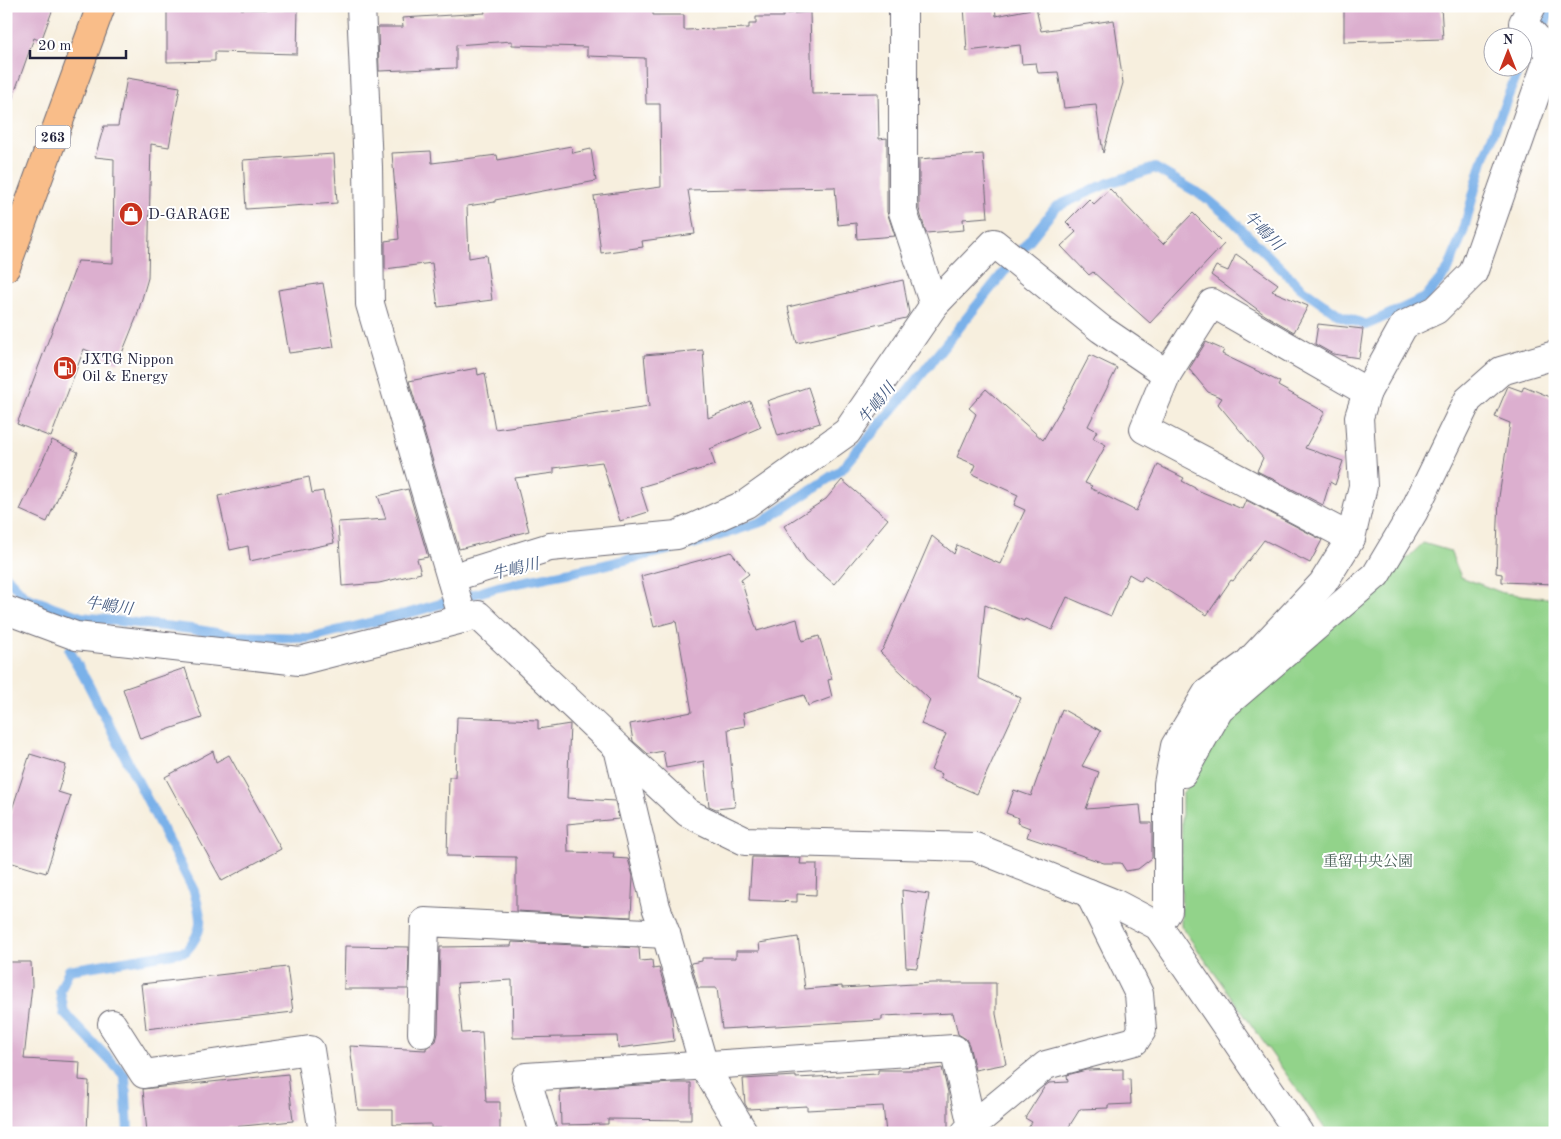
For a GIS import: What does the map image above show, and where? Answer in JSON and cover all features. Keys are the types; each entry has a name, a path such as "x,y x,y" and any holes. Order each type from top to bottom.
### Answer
{"highway":[{"name":"263","path":"6,267 100,6"}],"street":[{"path":"360,6 368,167 370,304 464,619"},
{"path":"904,6 903,212 934,305"},
{"path":"1158,926 1168,911 1168,784 1175,746 1207,693 1246,664 1323,583 1350,538 1364,486 1359,417 1367,392 1404,325 1436,310 1473,273 1550,53 1528,15"},
{"path":"451,578 550,547 677,535 746,504 847,432 934,305 994,243 1101,329 1167,374"},
{"path":"1350,538 1144,429 1167,374 1212,303 1367,392"},
{"path":"1171,772 1183,773 1219,710 1310,634 1376,574 1414,511 1468,400 1501,371 1555,355"},
{"path":"6,610 76,636 299,661 478,615 688,813 746,842 975,847 1116,904 1158,926 1298,1133"},
{"path":"618,748 656,907 666,934 704,1066 744,1133"},
{"path":"543,1133 526,1078 954,1049 969,1129 1046,1065 1136,1041 1142,1030 1139,994 1089,893"},
{"path":"422,1033 425,922 666,934"},
{"path":"112,1024 144,1074 310,1050 323,1133"}],"green space":[{"name":"重留中央公園","path":"1423,543 1450,551 1461,577 1503,593 1555,599 1555,1133 1328,1133 1181,926 1182,795 1230,715 1384,581"}],"building":[{"path":"6,6 54,6 41,41 34,38 10,105 6,105"},
{"path":"167,6 241,6 241,9 298,10 297,54 215,52 215,61 167,62"},
{"path":"503,6 653,6 653,15 684,15 684,30 749,28 749,24 756,24 756,17 783,17 783,14 810,12 812,94 878,93 879,139 887,138 887,212 895,236 857,239 856,223 838,225 835,187 688,190 695,234 642,241 643,247 601,253 594,196 661,187 660,104 646,104 645,58 587,56 587,47 512,45 512,41 456,45 456,68 379,71 378,27 403,27 402,18 485,13 484,8"},
{"path":"964,6 995,6 996,16 1036,8 1041,31 1114,20 1123,83 1103,153 1096,105 1064,108 1058,72 1038,73 1036,63 1022,64 1020,45 967,51"},
{"path":"1344,6 1441,6 1443,39 1344,42"},
{"path":"127,78 180,87 169,147 151,144 148,278 137,316 118,363 84,349 51,437 17,424 78,261 113,263 114,159 95,157 104,126 118,126"},
{"path":"571,146 573,153 591,149 596,181 467,206 469,258 486,255 492,300 438,307 432,263 385,269 385,241 399,239 392,153 431,151 432,163 497,155 498,160"},
{"path":"334,154 337,203 246,209 243,160"},
{"path":"983,154 988,217 963,219 964,230 926,233 919,209 919,159"},
{"path":"1110,189 1163,244 1193,213 1224,244 1150,323 1093,272 1089,275 1061,246 1076,232 1066,222 1089,199 1094,204"},
{"path":"1236,254 1278,284 1272,291 1308,306 1294,332 1265,315 1211,275 1216,266 1228,271"},
{"path":"903,280 909,313 906,318 797,343 788,307"},
{"path":"323,283 334,347 289,353 278,290"},
{"path":"1318,324 1363,329 1359,358 1333,354 1315,344"},
{"path":"1206,342 1224,350 1222,354 1280,382 1278,386 1325,412 1305,448 1343,461 1335,485 1330,482 1323,505 1257,471 1263,458 1218,404 1222,398 1208,392 1189,369"},
{"path":"703,350 708,418 750,401 761,427 710,449 715,465 640,487 648,512 620,521 602,462 554,468 554,473 515,478 529,531 459,549 409,381 477,368 478,375 485,373 495,429 649,407 644,355"},
{"path":"1090,355 1117,368 1088,426 1097,431 1093,438 1106,445 1085,483 1092,486 1090,488 1136,511 1158,465 1184,478 1182,481 1195,489 1242,509 1246,500 1322,540 1310,563 1264,540 1233,581 1231,580 1207,615 1144,576 1141,581 1129,574 1111,616 1067,597 1052,630 985,605 978,678 1021,698 977,794 940,778 942,774 931,770 946,734 921,724 930,700 880,652 883,649 932,536 954,554 957,545 1000,564 1025,510 1014,505 1018,495 972,474 976,465 957,457 976,414 969,408 986,389 1043,440"},
{"path":"1508,386 1522,391 1524,386 1555,399 1555,584 1502,582 1502,574 1496,573 1499,497 1510,423 1495,417"},
{"path":"808,387 820,423 778,436 767,401"},
{"path":"52,440 78,452 47,522 20,510"},
{"path":"309,477 312,493 323,491 334,543 250,561 248,546 230,550 218,496"},
{"path":"842,480 888,519 834,584 806,560 784,526 826,499"},
{"path":"408,489 428,557 417,559 421,573 379,583 342,586 338,522 386,519 378,496"},
{"path":"731,552 749,574 741,580 757,631 797,619 802,641 819,636 832,679 828,680 832,697 808,706 804,695 743,713 745,726 728,729 735,807 716,809 709,806 704,761 666,768 663,751 648,754 633,741 630,724 692,712 676,621 654,627 641,576"},
{"path":"185,668 202,718 140,739 123,689"},
{"path":"1062,709 1101,731 1082,766 1099,772 1086,809 1140,805 1142,823 1152,823 1152,858 1138,869 1126,871 1121,863 1104,863 1027,837 1030,828 1017,823 1019,818 1006,813 1014,790 1031,796"},
{"path":"457,717 538,720 538,729 570,724 567,798 615,801 619,819 567,824 568,852 614,853 613,858 628,859 633,876 631,917 516,911 516,857 447,856 449,777 455,777"},
{"path":"213,751 216,762 229,755 281,849 222,881 165,777"},
{"path":"30,754 66,765 58,792 71,796 46,873 6,861 6,828"},
{"path":"752,857 801,858 800,864 817,864 816,895 797,894 797,902 749,900"},
{"path":"902,890 929,894 917,968 906,967"},
{"path":"798,937 805,989 932,983 996,983 996,1014 1006,1064 975,1070 969,1045 966,1039 958,1034 953,1013 882,1016 882,1020 722,1029 717,988 698,988 691,963 702,961 702,958 736,958 736,951 760,951 759,943"},
{"path":"512,942 639,948 640,961 652,960 653,969 659,968 671,1008 674,1041 618,1048 617,1036 513,1038 512,980 457,983 462,1033 482,1032 486,1102 500,1102 500,1133 444,1133 444,1128 431,1128 431,1124 393,1125 393,1110 358,1110 350,1046 426,1050 436,1041 438,1033 440,947 511,946"},
{"path":"345,946 409,947 408,989 344,989"},
{"path":"6,962 31,962 32,985 24,1059 80,1062 79,1080 89,1081 87,1133 6,1133"},
{"path":"287,967 293,1012 146,1029 141,984"},
{"path":"942,1068 948,1092 948,1133 886,1133 883,1106 807,1110 807,1106 748,1109 745,1104 743,1079 878,1074 878,1070 929,1070"},
{"path":"1123,1069 1123,1080 1130,1079 1131,1104 1108,1105 1108,1108 1080,1109 1065,1133 1025,1133 1032,1122 1025,1118 1045,1086 1049,1083 1068,1082 1067,1075 1086,1070"},
{"path":"288,1074 293,1121 194,1131 193,1133 147,1133 143,1089"},
{"path":"691,1083 691,1120 608,1119 608,1124 561,1125 560,1090"}],"waterway":[{"name":"牛嶋川","path":"1534,42 1554,6"},
{"name":"牛嶋川","path":"6,576 25,597 81,617 191,629 235,636 308,638 413,612 498,587 693,544 764,521 841,470 909,390 1056,207 1106,184 1155,168 1205,197 1229,217 1301,288 1341,316 1366,325 1425,298 1448,270 1463,232 1483,160 1515,78"},
{"path":"69,650 194,891 200,916 197,936 186,951 69,970 60,991 64,1013 125,1076 128,1133"}],"place":[{"name":"D-GARAGE","path":"131,214"},
{"name":"JXTG Nippon Oil & Energy","path":"65,368"}]}
